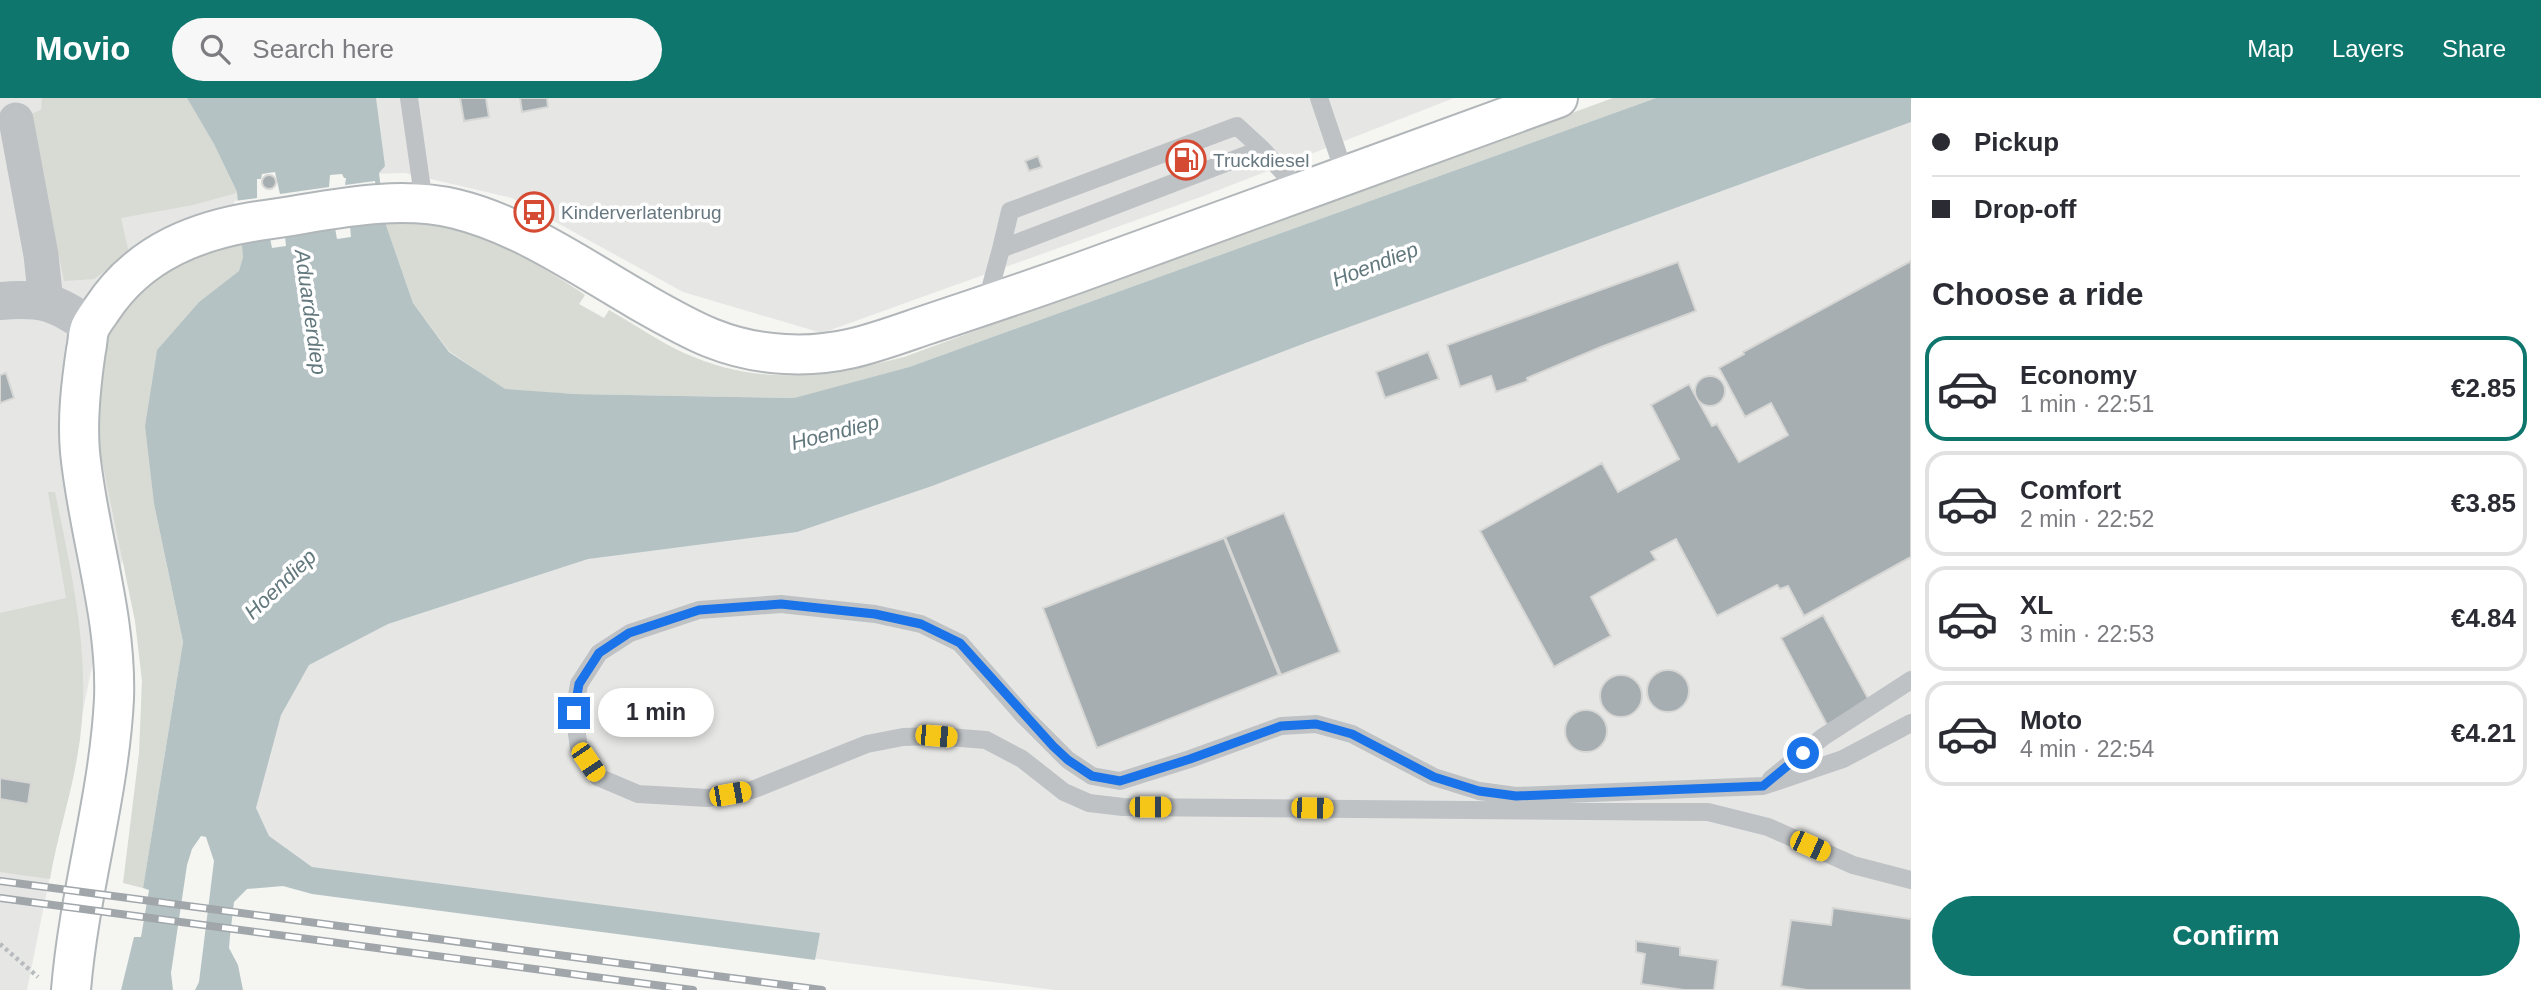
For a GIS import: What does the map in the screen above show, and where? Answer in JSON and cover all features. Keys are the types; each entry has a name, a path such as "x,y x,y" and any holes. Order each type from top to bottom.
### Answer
{"main road":[{"path":"71,989 78,921 107,765 114,698 113,646 80,453 79,412 90,326 114,290 141,266 175,245 207,231 237,224 408,203 452,208 503,225 696,333 751,351 817,354 850,351 985,307 1558,98"}],"street":[{"path":"16,120 41,255 46,302"},
{"path":"0,301 24,299 46,302 63,307 90,326"}],"lane":[{"path":"408,203 409,98"},
{"path":"1320,98 1345,175"},
{"path":"985,307 1010,211 1237,126 1301,192"},
{"path":"1001,249 1262,149"},
{"path":"1911,723 1843,759 1763,786 1562,795 1516,796 1492,793 1434,777 1352,734 1316,724 1281,726 1120,781 1092,776 1068,760 1024,716 960,643 921,624 887,617 781,604 699,610 629,633 599,653 579,684 574,713 579,748 598,777 638,794 708,798 752,790 867,744 903,737 936,736 986,740 1022,759 1064,792 1088,803 1123,807 1708,812 1768,827 1853,865 1911,880"},
{"path":"1763,786 1824,737 1911,680"}],"path":[{"path":"0,944 48,985 71,989"}],"shaded area":[{"path":"0,98 1454,98 1206,195 822,333 683,292 512,198 405,173 291,176 105,601 27,990 0,990"},
{"path":"42,98 187,98 214,144 237,193 193,205 121,218 129,253 94,279 64,281 30,114 41,110"},
{"path":"1613,98 1656,98 909,367 795,398 505,390 449,351 413,303 385,222 437,224 490,241 516,253 585,295 579,304 604,318 609,310 674,348 712,364 766,374 820,373 847,370 904,357"},
{"path":"1911,120 1911,990 1055,990 832,961 319,882 236,848 267,663 588,533"},
{"path":"242,243 243,257 239,271 199,302 157,350 145,426 154,504 183,642 143,888 123,883 139,753 142,681 135,621 96,432 103,351 117,317 140,291 172,265 205,251"},
{"path":"48,492 55,492 74,591 83,691 77,758 50,879 0,872 0,613 66,598"}],"water":[{"path":"187,98 376,98 385,166 379,173 385,222 413,303 449,352 505,389 575,394 794,398 909,367 1656,98 1911,98 1911,122 1308,342 932,486 797,532 588,559 388,624 309,665 281,715 256,808 269,836 312,867 820,933 815,960 312,894 283,886 247,889 234,902 229,948 238,965 243,990 195,990 199,982 214,861 206,837 201,836 192,849 187,865 171,973 173,990 121,990 134,937 141,937 149,890 143,888 183,642 154,504 145,426 157,350 199,302 239,271 243,257 237,192 214,144"}],"pier":[{"path":"275,172 280,194 329,187 330,175 342,174 346,178 345,185 375,181 381,219 350,226 351,237 337,239 335,228 285,235 286,246 272,248 270,238 236,218 234,201 257,198 257,179 261,179 262,174"}],"building":[{"path":"460,98 486,98 489,117 464,121"},
{"path":"520,98 547,98 548,107 522,112"},
{"path":"1038,156 1042,167 1029,171 1025,161"},
{"path":"269,175 274,177 274,187 269,189 264,187 262,182 264,177"},
{"path":"1911,261 1911,557 1804,616 1788,586 1780,589 1777,585 1717,616 1676,539 1651,552 1656,560 1591,597 1611,636 1554,667 1480,531 1602,463 1618,492 1679,459 1651,405 1689,384 1712,426 1717,424 1739,462 1788,435 1771,403 1745,417 1719,368 1744,354 1743,352"},
{"path":"1678,262 1696,311 1601,347 1527,378 1528,381 1496,392 1491,376 1460,387 1447,345"},
{"path":"1428,352 1439,379 1385,398 1376,372"},
{"path":"6,373 14,398 0,403 0,375"},
{"path":"1710,376 1721,380 1725,391 1721,402 1710,406 1699,402 1695,391 1699,380"},
{"path":"1284,513 1340,652 1281,675 1225,537"},
{"path":"1224,538 1279,675 1097,748 1043,608"},
{"path":"1823,615 1870,702 1827,725 1781,638"},
{"path":"1668,670 1683,676 1689,691 1683,706 1668,712 1653,706 1647,691 1653,676"},
{"path":"1621,675 1636,681 1642,696 1636,711 1621,717 1606,711 1600,696 1606,681"},
{"path":"1586,710 1601,716 1607,731 1601,746 1586,752 1571,746 1565,731 1571,716"},
{"path":"0,778 31,783 28,804 0,799"},
{"path":"1833,908 1911,919 1911,990 1807,990 1781,986 1791,920 1831,925"},
{"path":"1636,941 1680,947 1680,955 1718,960 1714,990 1684,990 1641,984 1645,954 1636,952"}],"railway":[{"path":"0,881 822,990"},
{"path":"0,898 693,990"}],"place":[{"name":"Truckdiesel","path":"1186,160"},
{"name":"Kinderverlatenbrug","path":"534,212"}],"route":[{"path":"574,713 579,684 599,653 629,633 699,610 781,604 875,614 921,624 960,643 1024,716 1068,760 1092,776 1120,781 1281,726 1316,724 1352,734 1434,777 1479,791 1516,796 1763,786 1803,753"}],"water label":[{"name":"Hoendiep","path":"1375,264"},
{"name":"Aduarderdiep","path":"311,312"},
{"name":"Hoendiep","path":"835,432"},
{"name":"Hoendiep","path":"280,584"}]}
